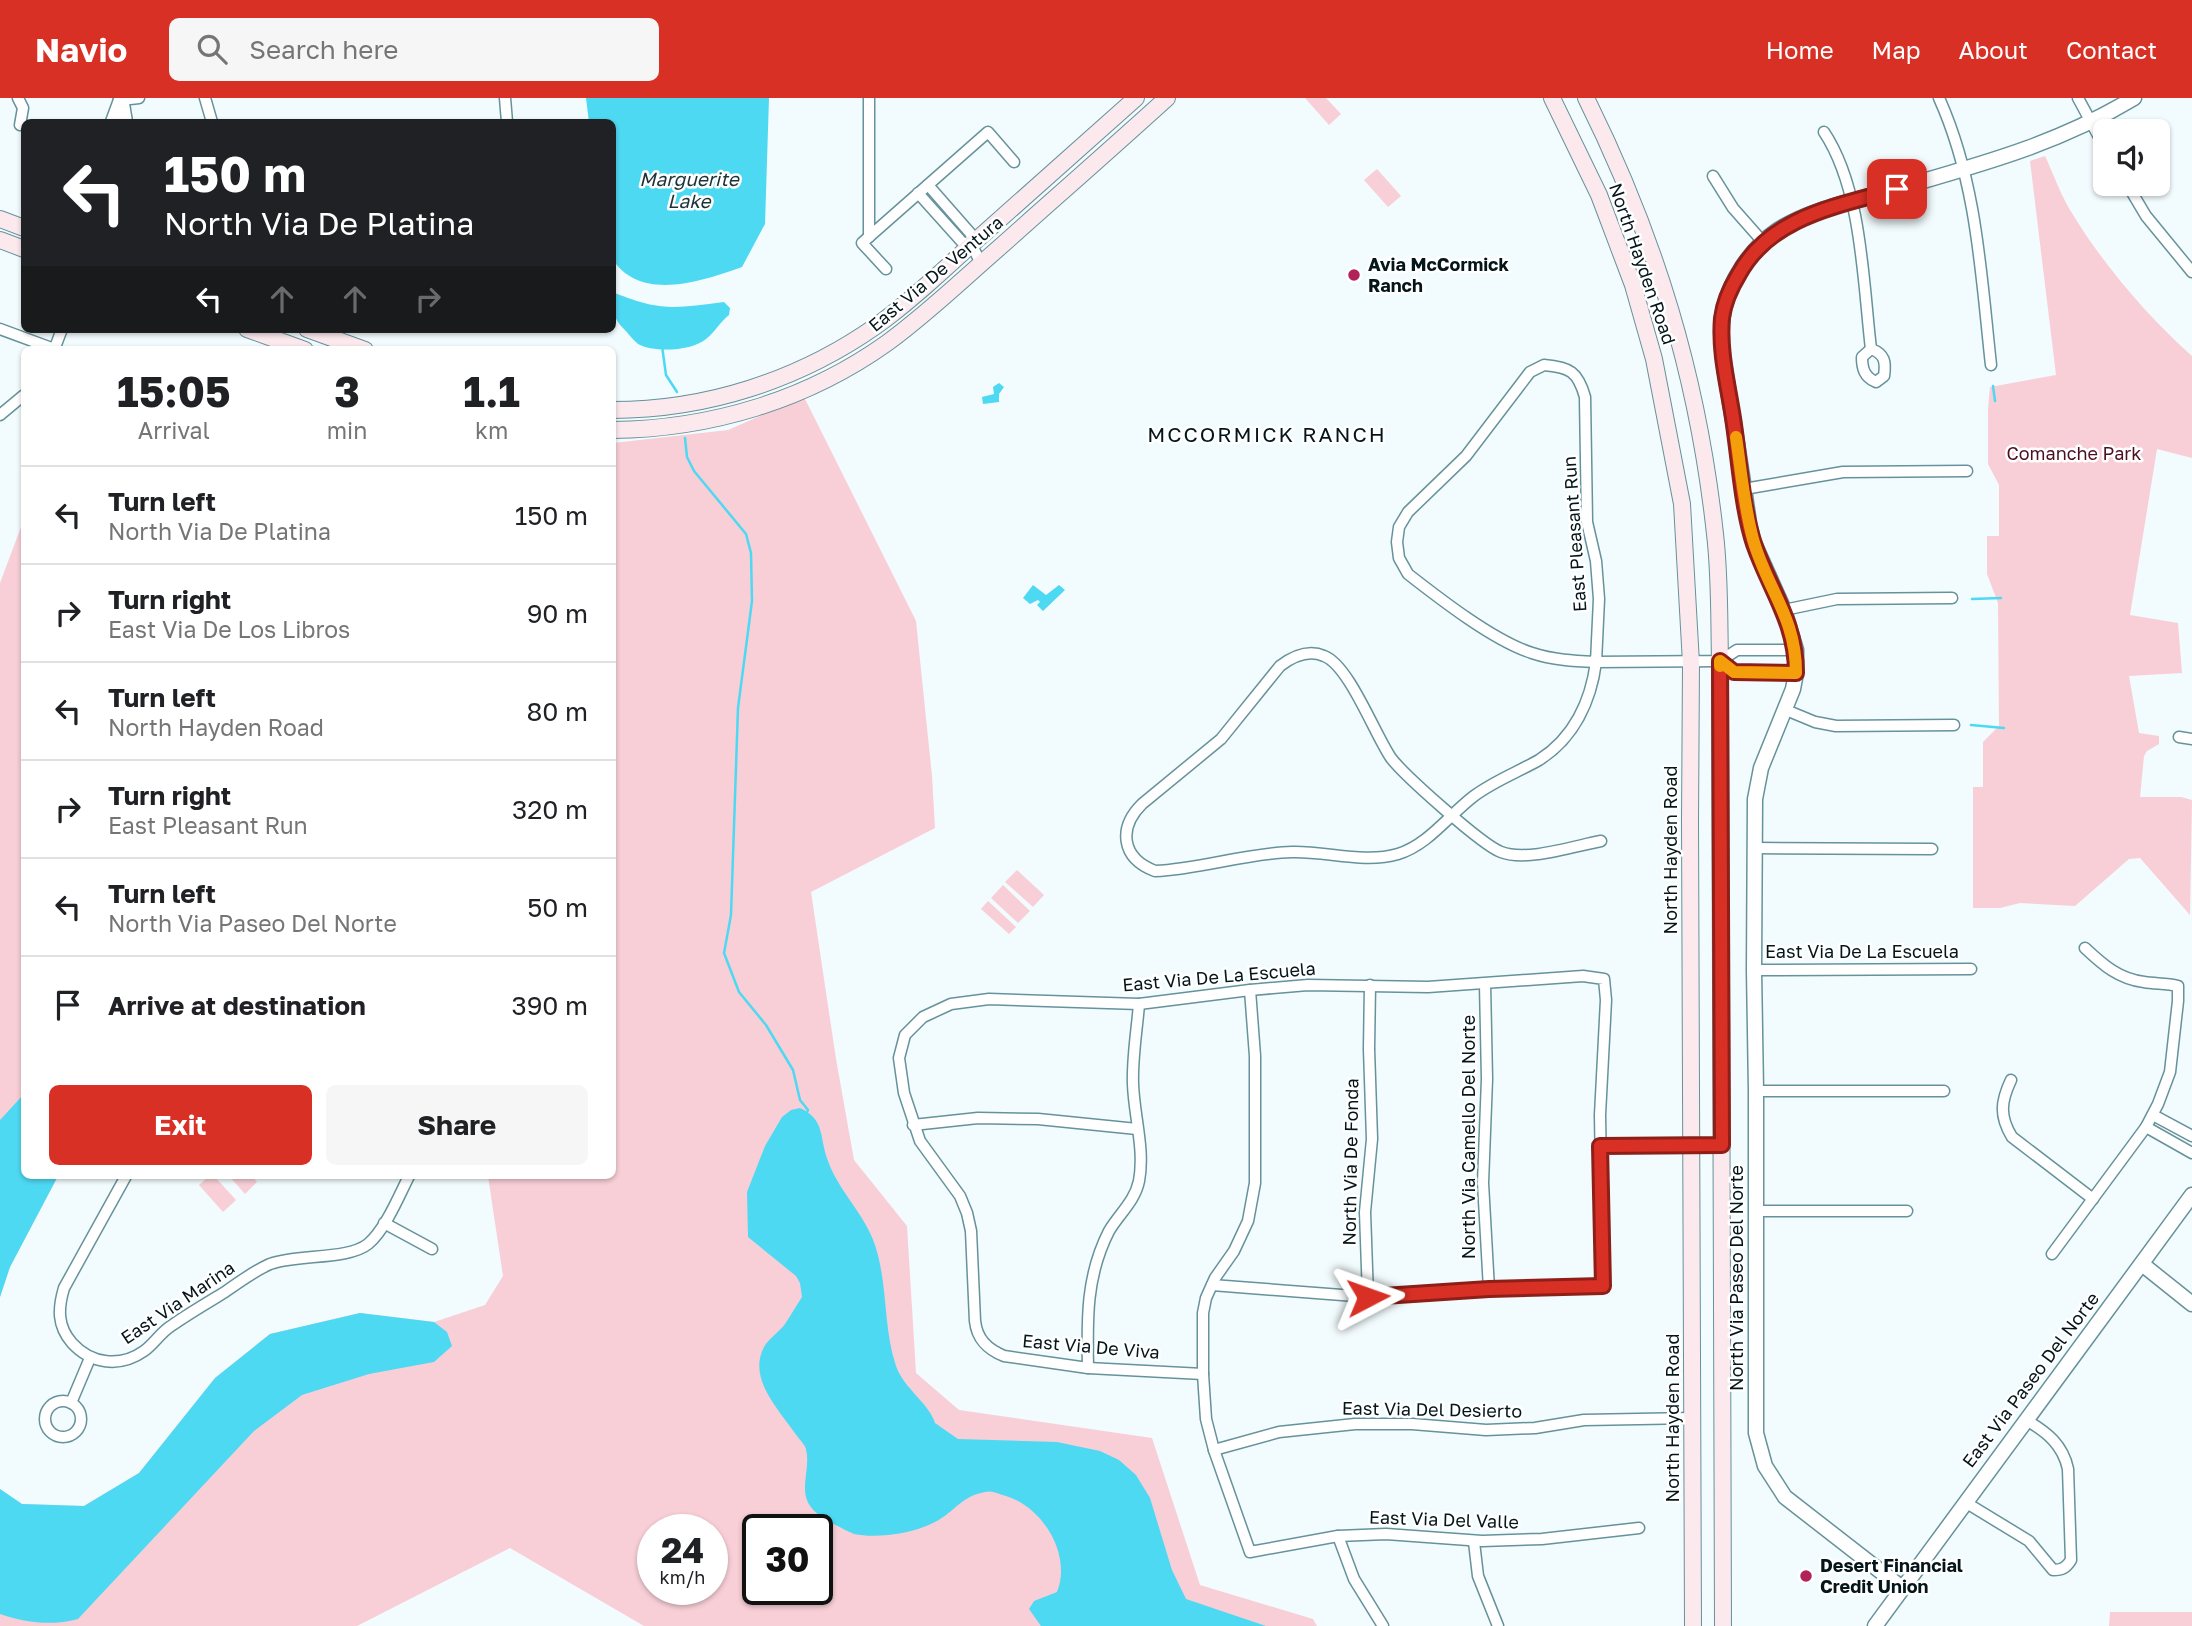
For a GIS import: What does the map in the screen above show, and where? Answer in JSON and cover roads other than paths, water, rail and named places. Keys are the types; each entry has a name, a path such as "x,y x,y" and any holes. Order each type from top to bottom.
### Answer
{"main road":[{"name":"East Via De Ventura","path":"616,410 651,409 705,401 745,391 797,371 835,352 879,324 1136,98"},
{"name":"East Via De Ventura","path":"616,430 662,428 751,410 807,389 849,367 887,343 929,310 1167,98"},
{"name":"North Hayden Road","path":"1552,98 1577,145 1612,225 1633,285 1654,359 1682,504 1692,663 1693,1626"},
{"name":"North Hayden Road","path":"1586,98 1646,232 1675,318 1699,421 1715,536 1720,661 1723,1626"},
{"path":"0,219 21,227"},
{"path":"0,240 21,248"},
{"path":"258,333 294,346"},
{"path":"318,333 354,346"}],"street":[{"path":"19,98 23,108 21,119"},
{"path":"121,99 139,98"},
{"path":"205,98 211,119"},
{"path":"505,98 507,119"},
{"path":"869,98 869,237"},
{"path":"1939,98 1964,169 1973,214 1991,365"},
{"path":"2078,98 2093,128"},
{"name":"North Via Paseo Del Norte","path":"1902,1588 1785,1497 1770,1476 1761,1456 1756,1433 1754,970 1757,783 1786,710 1796,673 1796,650 1784,610 1753,541 1724,362 1723,315 1735,281 1750,256 1780,229 1806,216 2026,150 2090,123 2134,98"},
{"path":"114,119 121,99"},
{"path":"121,99 124,119"},
{"path":"20,125 21,119"},
{"path":"886,269 862,243 988,132 1014,162"},
{"path":"1824,132 1837,151 1852,202 1871,349"},
{"path":"1713,176 1733,208 1763,242"},
{"path":"928,185 971,234 972,245 981,264"},
{"path":"918,193 962,242 972,245"},
{"path":"2134,196 2146,216 2192,272"},
{"path":"0,329 45,346"},
{"name":"East Pleasant Run","path":"1601,841 1534,855 1503,853 1490,847 1452,814 1392,759 1340,668 1325,656 1309,653 1292,657 1280,666 1222,739 1142,804 1133,813 1126,829 1127,843 1139,862 1155,871 1293,852 1377,858 1396,855 1412,849 1452,814 1481,792 1554,748 1581,716 1593,687 1596,662 1600,599 1596,561 1587,522 1586,397 1581,383 1572,372 1561,367 1544,365 1530,372 1466,456 1408,512 1399,527 1397,542 1399,558 1408,574 1500,640 1530,653 1560,660 1596,662 1692,663 1720,661 1737,650 1796,650"},
{"path":"0,415 21,398"},
{"path":"1744,489 1843,472 1967,471"},
{"path":"1784,610 1837,599 1952,598"},
{"name":"East Pleasant Run","path":"1720,661 1734,672 1796,673"},
{"path":"1786,710 1815,722 1836,726 1954,725"},
{"path":"2179,737 2192,739"},
{"path":"1755,848 1932,849"},
{"path":"2052,1254 2153,1115 2169,1072 2178,1001 2178,986 2162,982 2146,983 2118,975 2085,948"},
{"name":"East Via De La Escuela","path":"1754,970 1971,969"},
{"name":"East Via De La Escuela","path":"913,1125 904,1093 899,1058 905,1035 923,1017 951,1004 989,999 1139,1004 1308,985 1428,987 1583,976 1604,979 1606,1000 1600,1146"},
{"name":"North Via Camello Del Norte","path":"1485,984 1487,1079 1483,1183 1489,1289"},
{"name":"North Via De Fonda","path":"1368,1297 1365,1212 1372,1139 1370,985"},
{"path":"1214,1450 1206,1419 1203,1313 1212,1285 1234,1251 1248,1222 1255,1183 1255,1056 1250,990"},
{"path":"1088,1368 1086,1315 1098,1254 1111,1228 1128,1206 1138,1185 1142,1164 1133,1082 1139,1004"},
{"path":"2011,1080 2003,1098 2002,1109 2004,1124 2012,1137 2093,1199"},
{"path":"1756,1091 1944,1091"},
{"path":"2153,1115 2192,1136"},
{"path":"913,1125 978,1118 1038,1119 1137,1129"},
{"name":"East Via De Viva","path":"913,1125 920,1141 960,1196 967,1213 971,1231 976,1331 992,1351 1004,1356 1088,1368 1203,1374"},
{"path":"2146,1127 2192,1153"},
{"path":"1212,1285 1368,1297 1489,1289 1603,1286 1600,1146 1722,1145"},
{"path":"71,1403 90,1358 63,1329 60,1304 64,1288 124,1179"},
{"name":"East Via Marina","path":"90,1358 109,1362 132,1357 145,1350 169,1327 255,1272 285,1260 357,1250 374,1238 407,1179"},
{"name":"East Via Paseo Del Norte","path":"1875,1626 2192,1195"},
{"path":"1755,1211 1907,1211"},
{"path":"384,1223 432,1249"},
{"path":"2142,1264 2192,1304"},
{"name":"East Via Del Desierto","path":"1214,1450 1279,1432 1355,1424 1412,1424 1486,1430 1535,1428 1584,1420 1693,1418"},
{"path":"1965,1502 2029,1541 2053,1570 2061,1570 2067,1566 2071,1560 2066,1457 2051,1437 2026,1420"},
{"name":"East Via Del Valle","path":"1214,1450 1250,1552 1338,1536 1386,1534 1474,1542 1542,1539 1639,1528"},
{"path":"1338,1536 1354,1579 1383,1626"},
{"path":"1474,1542 1478,1576 1497,1626"}],"water":[{"name":"Marguerite Lake","path":"586,98 769,98 765,224 742,267 709,278 672,285 638,280 624,272 616,263 616,119 589,119"},
{"path":"616,293 657,306 693,306 724,302 730,308 729,315 709,336 700,343 683,348 663,350 645,347 638,344 616,318"},
{"path":"999,383 1004,387 999,394 999,402 983,404 982,397 994,394 993,387"},
{"path":"1033,585 1046,595 1059,585 1065,590 1043,611 1037,605 1040,602 1038,600 1030,604 1023,598"},
{"path":"21,1097 21,1179 56,1179 10,1267 0,1297 0,1120"},
{"path":"800,1108 818,1124 833,1172 871,1234 879,1260 889,1336 896,1366 905,1382 928,1409 935,1423 958,1439 1057,1442 1100,1451 1119,1460 1136,1475 1150,1498 1172,1570 1186,1599 1266,1626 1041,1626 1029,1609 1034,1601 1057,1592 1061,1563 1057,1548 1051,1534 1032,1510 996,1492 970,1497 928,1525 908,1532 885,1535 854,1534 833,1524 833,1514 818,1514 813,1510 805,1494 805,1447 768,1394 760,1371 764,1347 785,1324 802,1297 800,1283 796,1276 748,1237 747,1192 765,1146 782,1117 791,1110"},
{"path":"360,1313 434,1322 447,1332 452,1346 434,1362 369,1374 302,1395 254,1431 78,1619 39,1623 0,1614 0,1489 22,1504 84,1506 139,1473 215,1378 270,1334"}],"waterway":[{"path":"662,346 666,375 677,392"},
{"path":"1993,386 1995,401"},
{"path":"685,438 687,457 694,471 746,534 751,553 752,601 738,708 731,915 724,953 739,992 766,1025 793,1070 800,1100 808,1110 806,1114"},
{"path":"1972,599 2001,598"},
{"path":"1971,725 2004,728"}],"place":[{"name":"Avia McCormick Ranch","path":"1354,275"},
{"name":"Desert Financial Credit Union","path":"1806,1576"}],"district":[{"name":"MCCORMICK RANCH","path":"1267,435"}],"park label":[{"name":"Comanche Park","path":"2074,454"}]}
